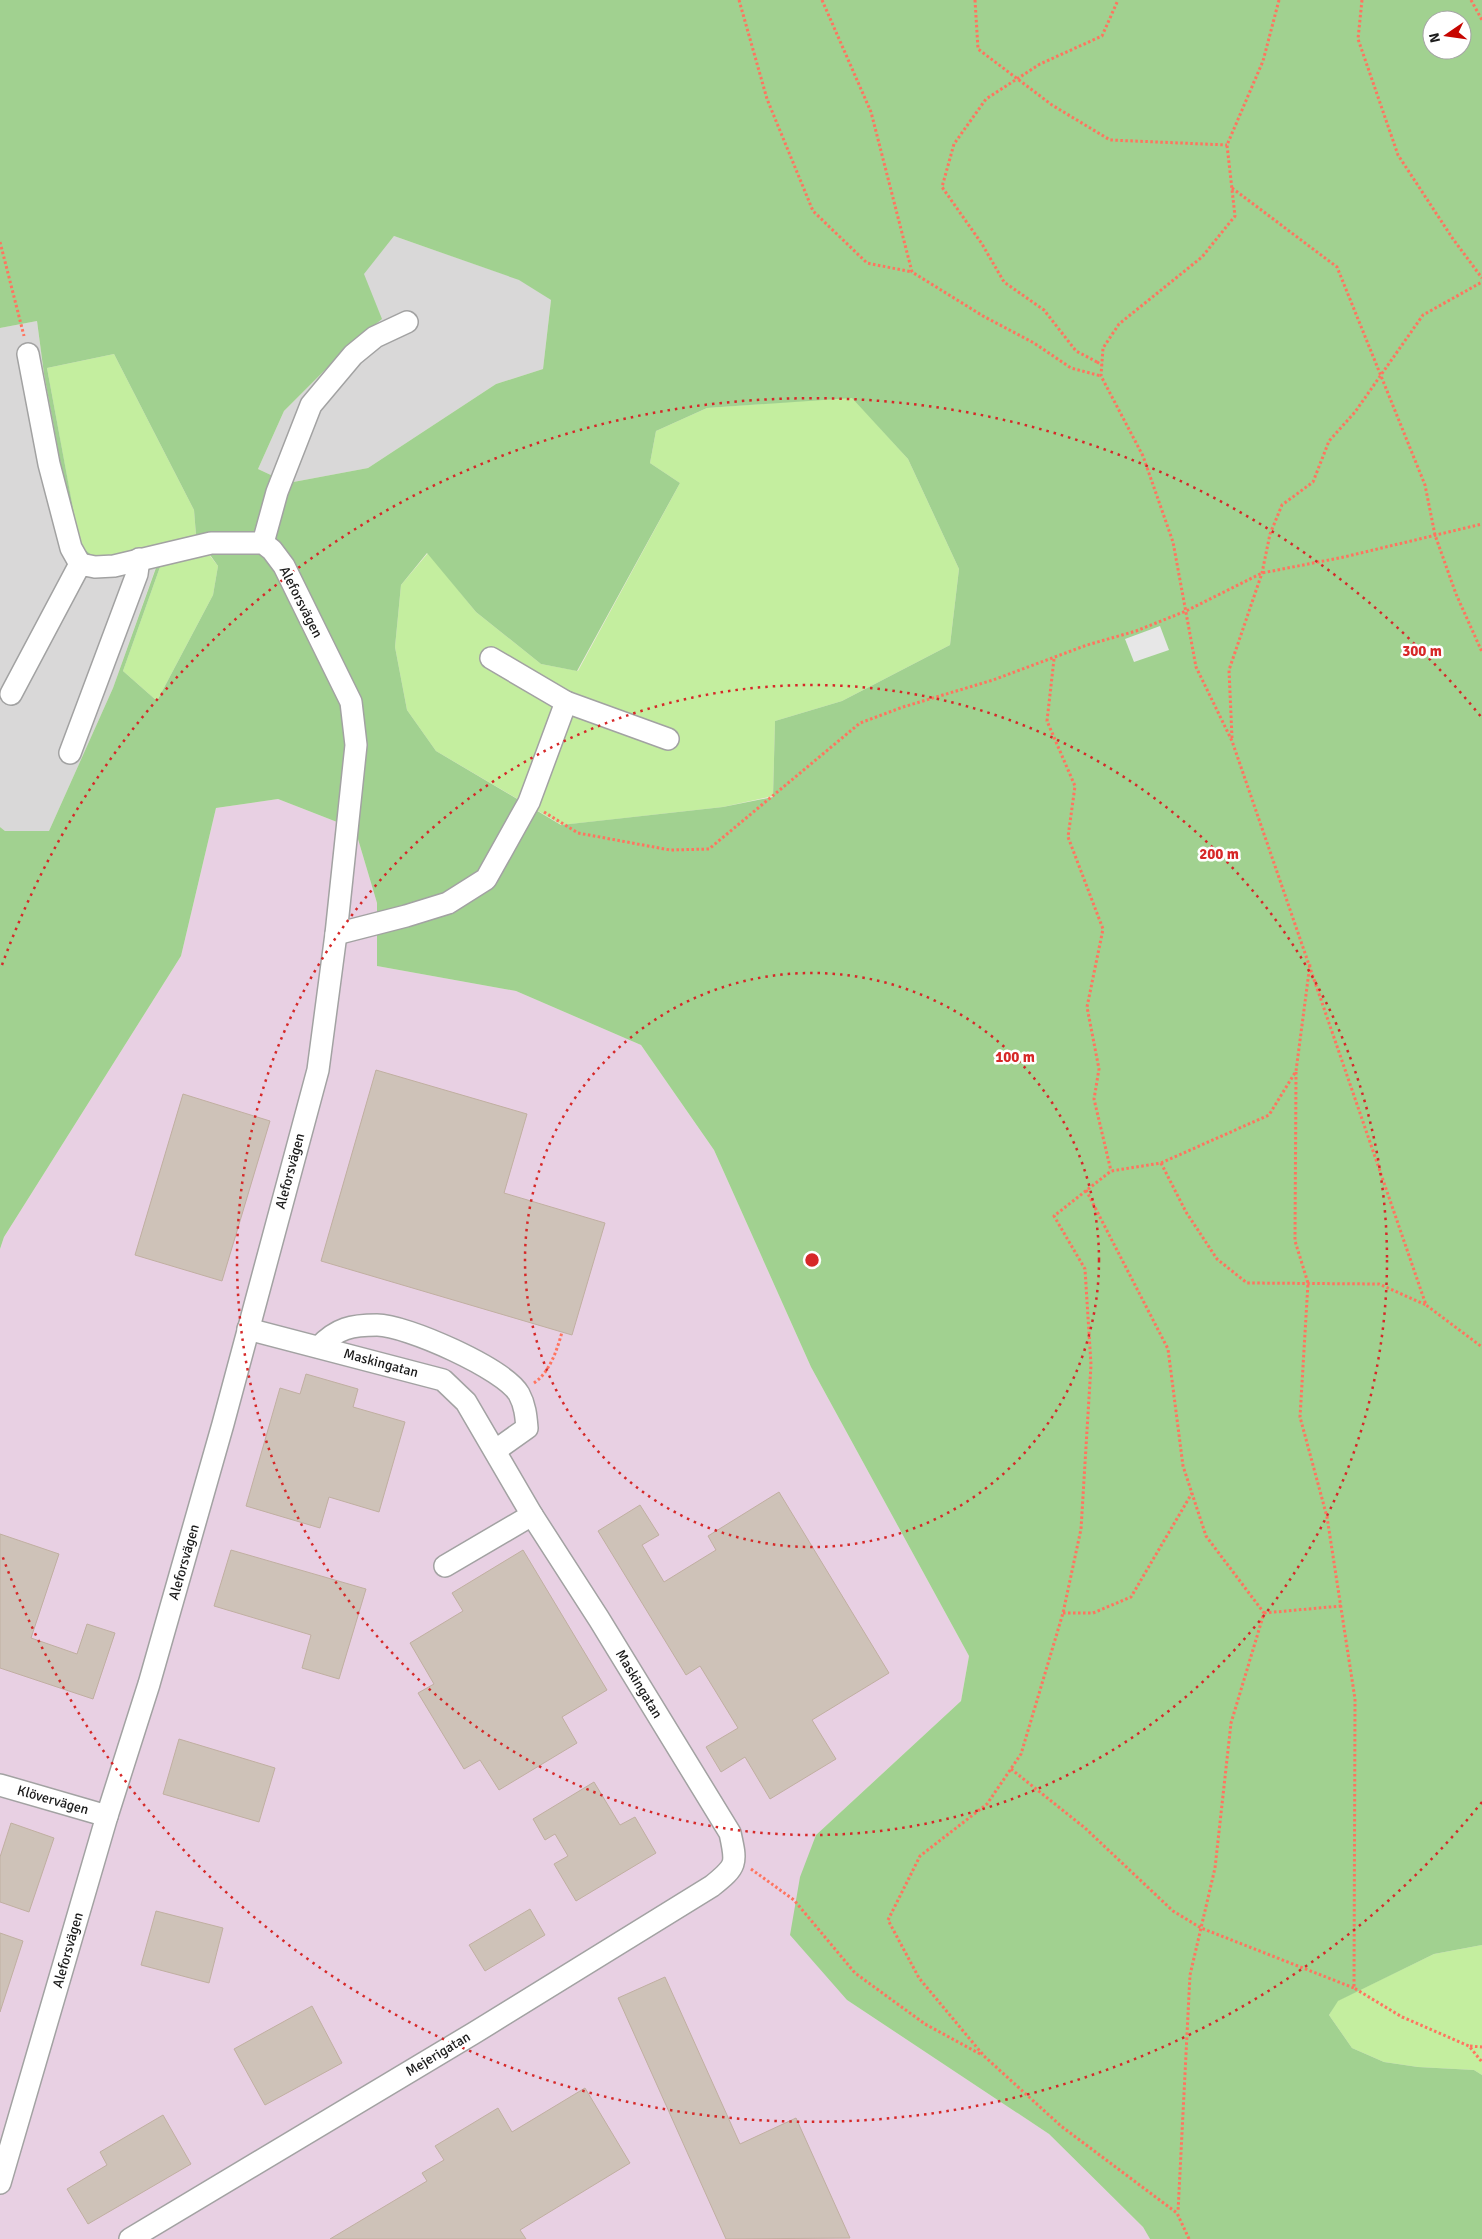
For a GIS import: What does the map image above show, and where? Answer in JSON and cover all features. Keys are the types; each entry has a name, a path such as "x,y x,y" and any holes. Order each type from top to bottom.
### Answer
{"street":[{"path":"28,354 49,464 71,548 80,564 95,567 114,566 211,543 263,543 277,492 311,405 354,355 375,337 406,322"},
{"name":"Aleforsvägen","path":"0,2182 107,1816 149,1684 223,1424 318,1070 336,934 356,745 351,702 284,566 272,550 263,543"},
{"path":"70,752 137,574 139,559"},
{"path":"11,694 80,564"},
{"path":"491,658 566,702 668,739"},
{"path":"336,934 448,903 486,879 529,802 566,702"},
{"path":"320,1347 331,1334 347,1328 379,1325 428,1338 467,1357 496,1374 518,1393 524,1407 527,1428 496,1450"},
{"name":"Maskingatan","path":"248,1330 443,1380 466,1402 496,1450 532,1515 599,1619 730,1833 735,1858"},
{"path":"445,1566 532,1515"},
{"name":"Klövervägen","path":"0,1785 107,1816"},
{"name":"Mejerigatan","path":"130,2239 466,2038 712,1886 728,1874 735,1858"}],"path":[{"path":"739,0 767,99 814,211 866,263 912,272 983,316 1034,343 1070,368 1101,376"},
{"path":"822,0 871,112 912,272"},
{"path":"975,0 978,49 1052,105 1110,140 1227,145"},
{"path":"1102,365 1076,351 1044,310 1004,282 982,244 942,187 954,144 986,99 1040,64 1102,36 1118,0"},
{"path":"1279,0 1263,61 1227,145 1235,216 1202,256 1119,324 1103,348 1101,376 1144,456 1173,542 1196,667 1232,741 1426,1305"},
{"path":"1232,741 1229,670 1262,573 1270,534 1282,505 1313,482 1329,441 1355,412 1423,315 1482,280 1398,155 1358,39 1362,0"},
{"path":"1471,0 1482,20"},
{"path":"1232,188 1337,267 1425,485 1435,535 1456,594 1482,652"},
{"path":"0,242 28,354"},
{"path":"529,802 578,833 670,850 709,849 860,723 903,707 993,680 1054,659 1087,645 1136,630 1186,611 1262,573 1344,557 1482,524"},
{"path":"1054,659 1047,722 1075,786 1068,836 1104,929 1087,1007 1099,1069 1094,1100 1111,1171"},
{"path":"1310,964 1296,1071 1295,1241 1308,1283 1300,1417 1327,1517 1355,1699 1354,1988"},
{"path":"1178,2213 1061,2126 984,2056 919,1978 888,1920 920,1856 987,1804 1021,1754 1063,1614 1081,1528 1091,1365 1085,1269 1054,1216 1111,1171 1161,1163 1269,1115 1296,1071"},
{"path":"1161,1163 1186,1212 1217,1259 1247,1283 1379,1284 1426,1305 1482,1347"},
{"path":"1086,1190 1168,1349 1183,1466 1206,1536 1264,1613"},
{"path":"518,1393 537,1380 549,1364 557,1349 562,1332"},
{"path":"1063,1614 1094,1613 1130,1597 1192,1493"},
{"path":"1264,1613 1341,1606"},
{"path":"1189,2239 1178,2213 1190,1975 1216,1868 1231,1723 1264,1613"},
{"path":"1011,1769 1086,1828 1173,1911 1201,1928 1354,1988 1402,2017 1469,2046 1482,2047"},
{"path":"735,1858 794,1900 855,1973 925,2024 984,2056"},
{"path":"1469,2046 1482,2062"}],"shaded area":[{"path":"394,236 520,280 551,300 543,369 496,384 368,468 288,483 258,469 284,411 351,344 363,274"},
{"path":"37,321 44,374 76,547 157,564 113,688 49,831 5,831 0,827 0,328"},
{"path":"1160,626 1169,650 1134,662 1125,639"},
{"path":"278,799 355,829 377,903 377,966 516,991 641,1045 714,1150 811,1367 969,1656 961,1701 816,1835 847,2000 1049,2134 1143,2227 1150,2239 0,2239 0,1249 4,1237 181,956 216,808"}],"green space":[{"path":"0,0 1482,0 1482,1945 1434,1954 1338,2001 1329,2015 1352,2048 1384,2062 1418,2067 1474,2070 1482,2075 1482,2239 1150,2239 1143,2227 1049,2134 847,2000 790,1935 800,1877 816,1835 961,1701 969,1656 811,1367 714,1150 641,1045 516,991 377,966 377,903 355,829 278,799 216,808 181,956 4,1237 0,1249 0,827 5,831 49,831 113,688 157,565 101,576 76,547 44,374 37,321 0,328","holes":["394,236 519,280 551,300 543,369 496,384 368,468 288,483 258,469 284,411 351,344 382,319 364,274","114,354 194,510 196,535 139,553 98,560 80,546 47,368","852,398 908,459 959,569 950,645 842,701 775,721 773,797 723,807 561,825 436,751 407,710 395,647 401,585 427,553 476,612 541,664 577,671 680,483 650,463 656,431 707,408","208,552 218,566 213,595 157,701 123,671 160,567"]},
{"path":"114,354 194,510 196,536 139,553 98,560 80,547 47,368"},
{"path":"852,397 908,459 959,569 950,645 842,701 775,721 773,796 723,807 562,825 436,751 407,710 395,647 401,585 428,553 476,612 541,664 578,671 680,483 650,463 656,431 707,408"},
{"path":"207,552 218,566 213,595 157,701 123,671 160,567"},
{"path":"1482,1945 1482,2075 1474,2070 1418,2067 1384,2062 1352,2048 1329,2015 1337,2001 1434,1954"}],"building":[{"path":"376,1070 527,1114 504,1193 605,1223 572,1335 321,1261"},
{"path":"183,1094 270,1121 222,1281 135,1255"},
{"path":"306,1374 358,1389 353,1407 405,1422 379,1512 329,1497 320,1528 246,1506 280,1388 300,1394"},
{"path":"779,1492 889,1673 812,1720 836,1759 770,1799 745,1757 721,1772 706,1747 738,1728 700,1666 686,1675 598,1531 640,1505 659,1535 642,1545 664,1582 716,1550 708,1536"},
{"path":"0,1534 59,1554 31,1638 77,1654 87,1624 115,1633 93,1699 0,1668"},
{"path":"231,1550 366,1589 339,1679 302,1668 311,1635 214,1606"},
{"path":"523,1550 607,1690 562,1717 577,1743 499,1790 480,1760 464,1769 418,1693 434,1684 410,1643 463,1611 452,1593"},
{"path":"179,1739 275,1768 259,1822 163,1794"},
{"path":"594,1782 620,1825 635,1817 656,1853 576,1901 554,1864 568,1856 555,1834 545,1840 533,1819"},
{"path":"11,1823 54,1838 29,1912 0,1902 0,1857"},
{"path":"530,1909 545,1935 485,1971 469,1945"},
{"path":"156,1911 223,1928 209,1983 141,1965"},
{"path":"0,1933 23,1941 0,2012"},
{"path":"665,1977 740,2144 796,2118 850,2238 726,2239 618,1998"},
{"path":"312,2006 342,2063 265,2105 234,2049"},
{"path":"585,2088 630,2163 520,2230 526,2239 330,2239 427,2181 422,2173 444,2160 435,2146 498,2108 512,2132"},
{"path":"163,2115 191,2164 88,2224 67,2189 107,2165 100,2152"}]}
